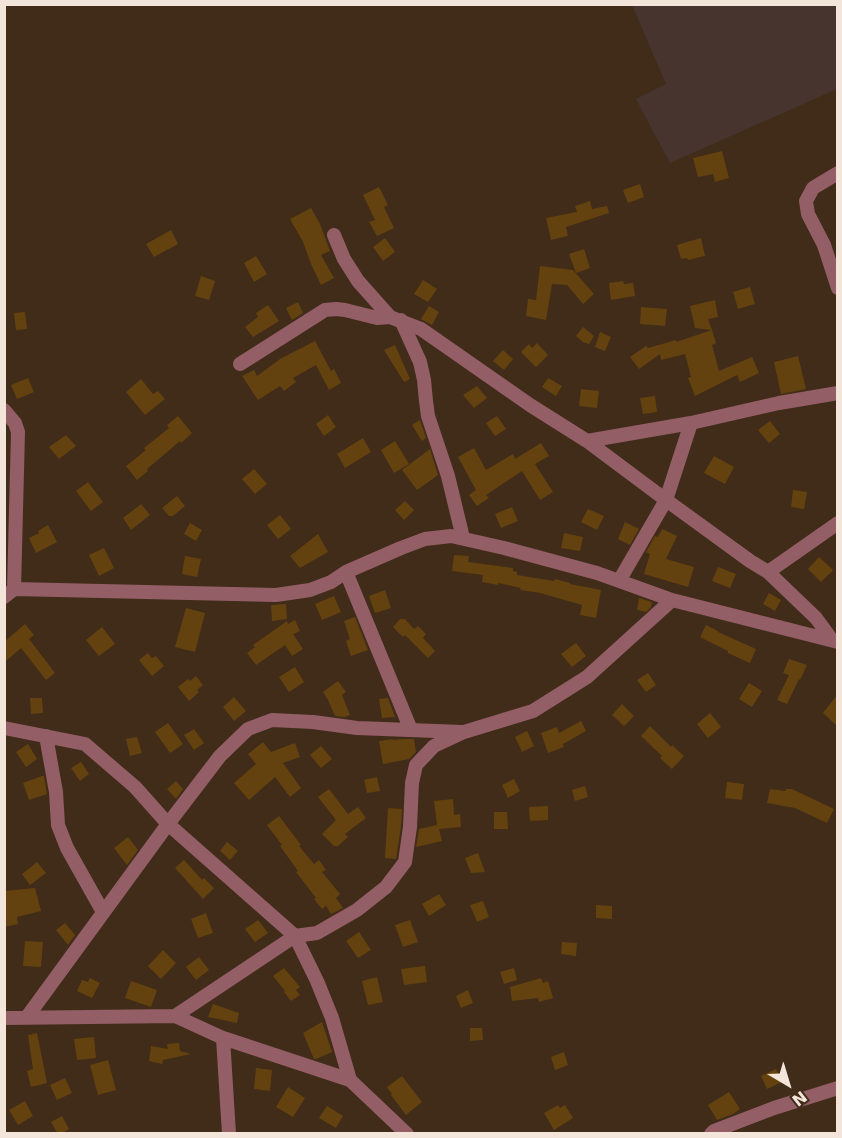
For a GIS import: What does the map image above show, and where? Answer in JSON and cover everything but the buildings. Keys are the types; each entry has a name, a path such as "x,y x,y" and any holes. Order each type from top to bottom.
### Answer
{"street":[{"path":"837,173 813,188 806,201 808,214 824,245 837,288"},
{"path":"334,236 344,259 358,281 396,319 420,362 428,416 448,476 463,538"},
{"path":"240,364 325,310 345,310 377,318 396,319 421,329 530,405 587,441 666,501 768,572 816,618 835,641"},
{"path":"587,441 691,423 779,403 837,393"},
{"path":"4,410 15,423 18,432 9,593 276,595 310,590 331,582 346,572 425,539 451,536 597,573 672,600 835,641"},
{"path":"619,581 666,501 691,423"},
{"path":"768,572 837,523"},
{"path":"346,572 411,730"},
{"path":"175,1016 295,936 317,933 357,910 386,887 405,862 410,827 412,783 416,765 434,746 464,732 533,711 587,676 672,600"},
{"path":"27,1017 220,756 248,729 272,720 313,722 357,728 464,732"},
{"path":"4,728 85,744 135,787 168,824 295,936 332,1018 350,1080"},
{"path":"46,736 56,792 58,825 72,858 103,912"},
{"path":"4,1018 175,1016 223,1038 350,1080 406,1134"},
{"path":"223,1038 229,1134"},
{"path":"711,1134 774,1108 837,1088"}],"shaded area":[{"path":"632,5 837,5 837,89 670,163 636,99 666,84"}]}
